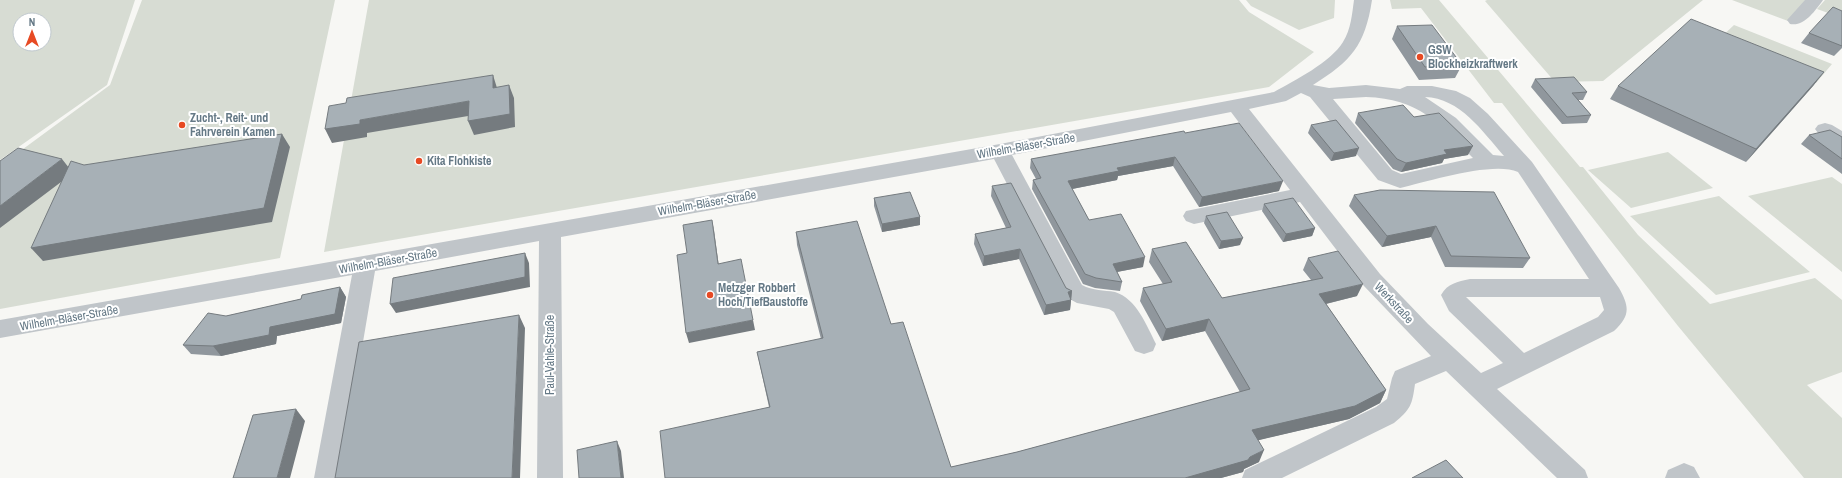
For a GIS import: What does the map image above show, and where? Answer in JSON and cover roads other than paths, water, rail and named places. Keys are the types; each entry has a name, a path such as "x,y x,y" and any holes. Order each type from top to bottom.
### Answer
{"street":[{"name":"Wilhelm-Bläser-Straße","path":"0,329 1000,151 1236,106 1309,90 1352,43 1360,21 1363,0"},
{"path":"1796,20 1814,0"},
{"path":"1309,90 1394,92 1423,91 1440,93 1456,98 1468,107 1525,167 1607,288 1617,306 1614,317 1606,324 1479,386"},
{"path":"1309,90 1386,175 1400,181 1488,162 1515,164 1525,167"},
{"path":"1394,92 1409,96 1426,104 1446,117 1488,162"},
{"name":"Werkstraße","path":"1236,106 1372,280 1450,358 1575,478"},
{"path":"1825,129 1842,141"},
{"path":"1000,151 1074,291 1085,297 1114,301 1122,306 1144,344"},
{"path":"1194,216 1306,194"},
{"name":"Paul-Vahle-Straße","path":"550,231 550,478"},
{"path":"327,478 365,265"},
{"path":"1522,366 1457,305 1453,296 1459,290 1470,288 1607,288"},
{"path":"1255,478 1385,415 1399,404 1404,378 1450,358"},
{"path":"1678,478 1684,475 1686,478"}],"place":[{"name":"GSW Blockheizkraftwerk","path":"1420,57"},
{"name":"Zucht-, Reit- und Fahrverein Kamen","path":"182,125"},
{"name":"Kita Flohkiste","path":"419,161"},
{"name":"Metzger Robbert Hoch/TiefBaustoffe","path":"710,295"}]}
